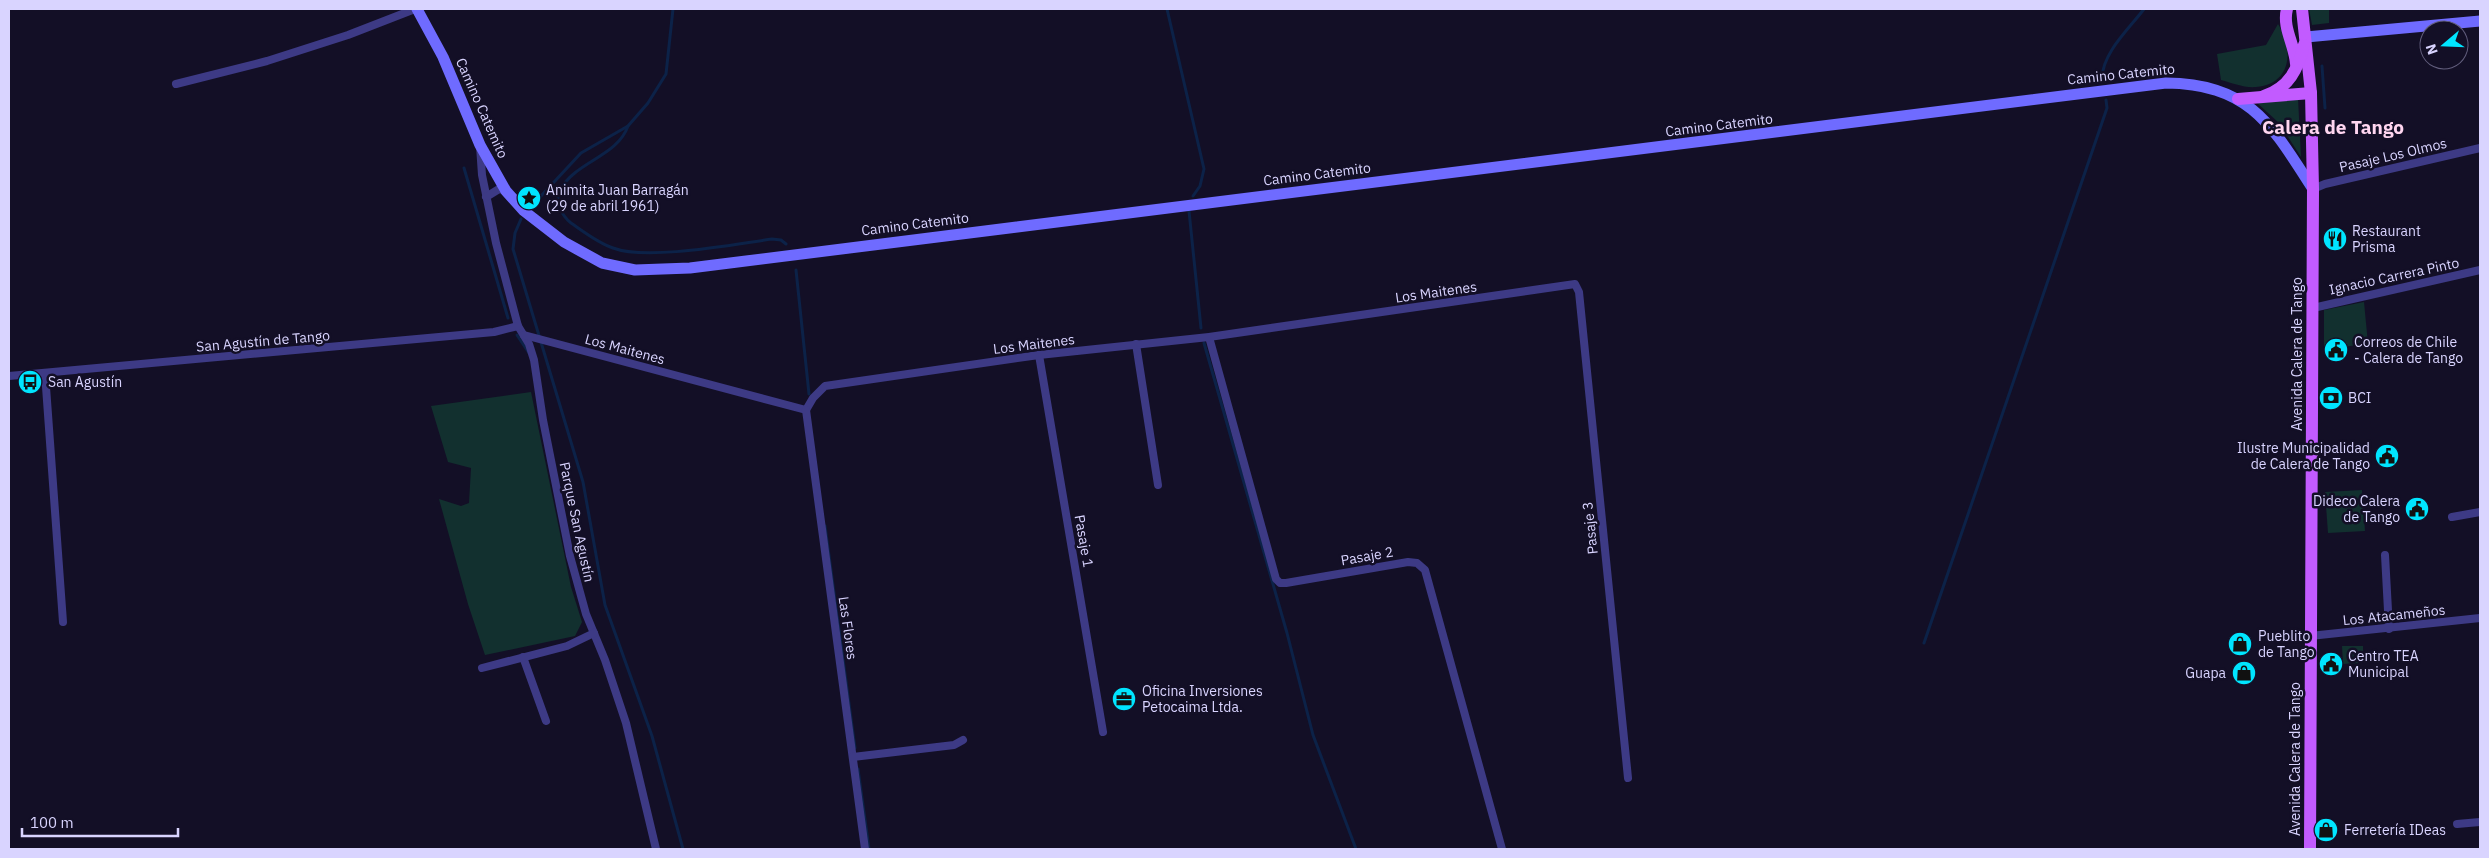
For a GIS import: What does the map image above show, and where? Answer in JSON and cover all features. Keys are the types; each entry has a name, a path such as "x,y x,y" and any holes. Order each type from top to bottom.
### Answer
{"main road":[{"name":"Camino Catemito","path":"416,9 443,57 480,145 506,191 542,226 588,257 626,269 662,270 1607,155 2166,83 2192,84 2216,90 2238,99 2275,131 2313,189"},
{"path":"2287,9 2285,17 2287,31 2294,44 2296,69"},
{"name":"Avenida Calera de Tango","path":"2302,9 2311,93 2313,189 2310,849"},
{"path":"2287,31 2297,38 2480,21"},
{"path":"2264,96 2285,84 2296,69 2306,37"},
{"path":"2238,99 2311,93"}],"street":[{"path":"176,84 267,61 348,35 416,9"},
{"name":"Parque San Agustín","path":"480,145 486,197 518,326 524,335 534,360 544,430 570,556 586,614 626,723 656,849"},
{"name":"Pasaje Los Olmos","path":"2313,189 2325,184 2480,148"},
{"path":"486,197 499,190 506,191"},
{"name":"Ignacio Carrera Pinto","path":"2313,308 2480,270"},
{"name":"Pasaje 3","path":"1567,285 1575,284 1579,292 1628,778"},
{"name":"Los Maitenes","path":"524,335 806,410 813,398 825,386 1039,355 1209,337 1567,285"},
{"name":"San Agustín de Tango","path":"9,376 486,333 518,326"},
{"name":"Pasaje 2","path":"1209,337 1276,579 1280,583 1286,583 1408,562 1417,563 1425,570 1502,849"},
{"path":"1136,344 1158,486"},
{"name":"Pasaje 1","path":"1039,355 1103,732"},
{"path":"45,373 63,622"},
{"name":"Las Flores","path":"806,410 866,849"},
{"path":"2452,517 2480,512"},
{"path":"2385,555 2389,629"},
{"name":"Los Atacameños","path":"2310,636 2480,618"},
{"path":"482,668 567,646 594,633"},
{"path":"523,657 546,721"},
{"path":"853,757 954,745 963,740"},
{"path":"2456,824 2480,822"}],"green space":[{"path":"2309,9 2329,9 2329,23 2312,25"},
{"path":"2278,24 2283,34 2288,54 2283,72 2277,79 2256,87 2238,85 2221,80 2217,54 2266,45"},
{"path":"2298,98 2301,157 2279,123 2255,101"},
{"path":"2364,302 2368,344 2324,349 2324,310"},
{"path":"531,392 571,587 582,622 575,636 485,655 468,604 439,499 461,506 469,503 471,468 448,462 431,406"},
{"path":"2362,490 2365,531 2328,533 2325,492"},
{"path":"2342,646 2363,646 2363,663 2343,664"}],"waterway":[{"path":"528,210 581,153 628,126 648,103 666,74 673,9"},
{"path":"1167,9 1204,169 1200,186 1193,196"},
{"path":"2102,78 2103,68 2112,50 2144,9"},
{"path":"2322,66 2325,108"},
{"path":"1924,643 2107,108 2106,100"},
{"path":"628,126 623,136 615,145 576,172 560,190 558,203 571,223 602,243 628,252 647,253 691,250 772,239 781,240 786,244"},
{"path":"464,168 508,318"},
{"path":"1189,211 1201,328"},
{"path":"521,219 515,233 513,249 583,482 605,605 652,736 683,849"},
{"path":"796,270 809,394"},
{"path":"517,335 529,353"},
{"path":"1204,343 1287,633 1313,735 1356,849"},
{"path":"825,526 855,748"},
{"path":"858,769 869,849"}],"place":[{"name":"Animita Juan Barragán (29 de abril 1961)","path":"529,198"},
{"name":"Restaurant Prisma","path":"2335,239"},
{"name":"Correos de Chile - Calera de Tango","path":"2336,350"},
{"name":"San Agustín","path":"30,382"},
{"name":"BCI","path":"2331,398"},
{"name":"Ilustre Municipalidad de Calera de Tango","path":"2387,456"},
{"name":"Dideco Calera de Tango","path":"2417,509"},
{"name":"Pueblito de Tango","path":"2240,644"},
{"name":"Centro TEA Municipal","path":"2331,664"},
{"name":"Guapa","path":"2244,673"},
{"name":"Oficina Inversiones Petocaima Ltda.","path":"1124,699"},
{"name":"Ferretería IDeas","path":"2326,830"}],"district":[{"name":"Calera de Tango","path":"2333,127"}]}
